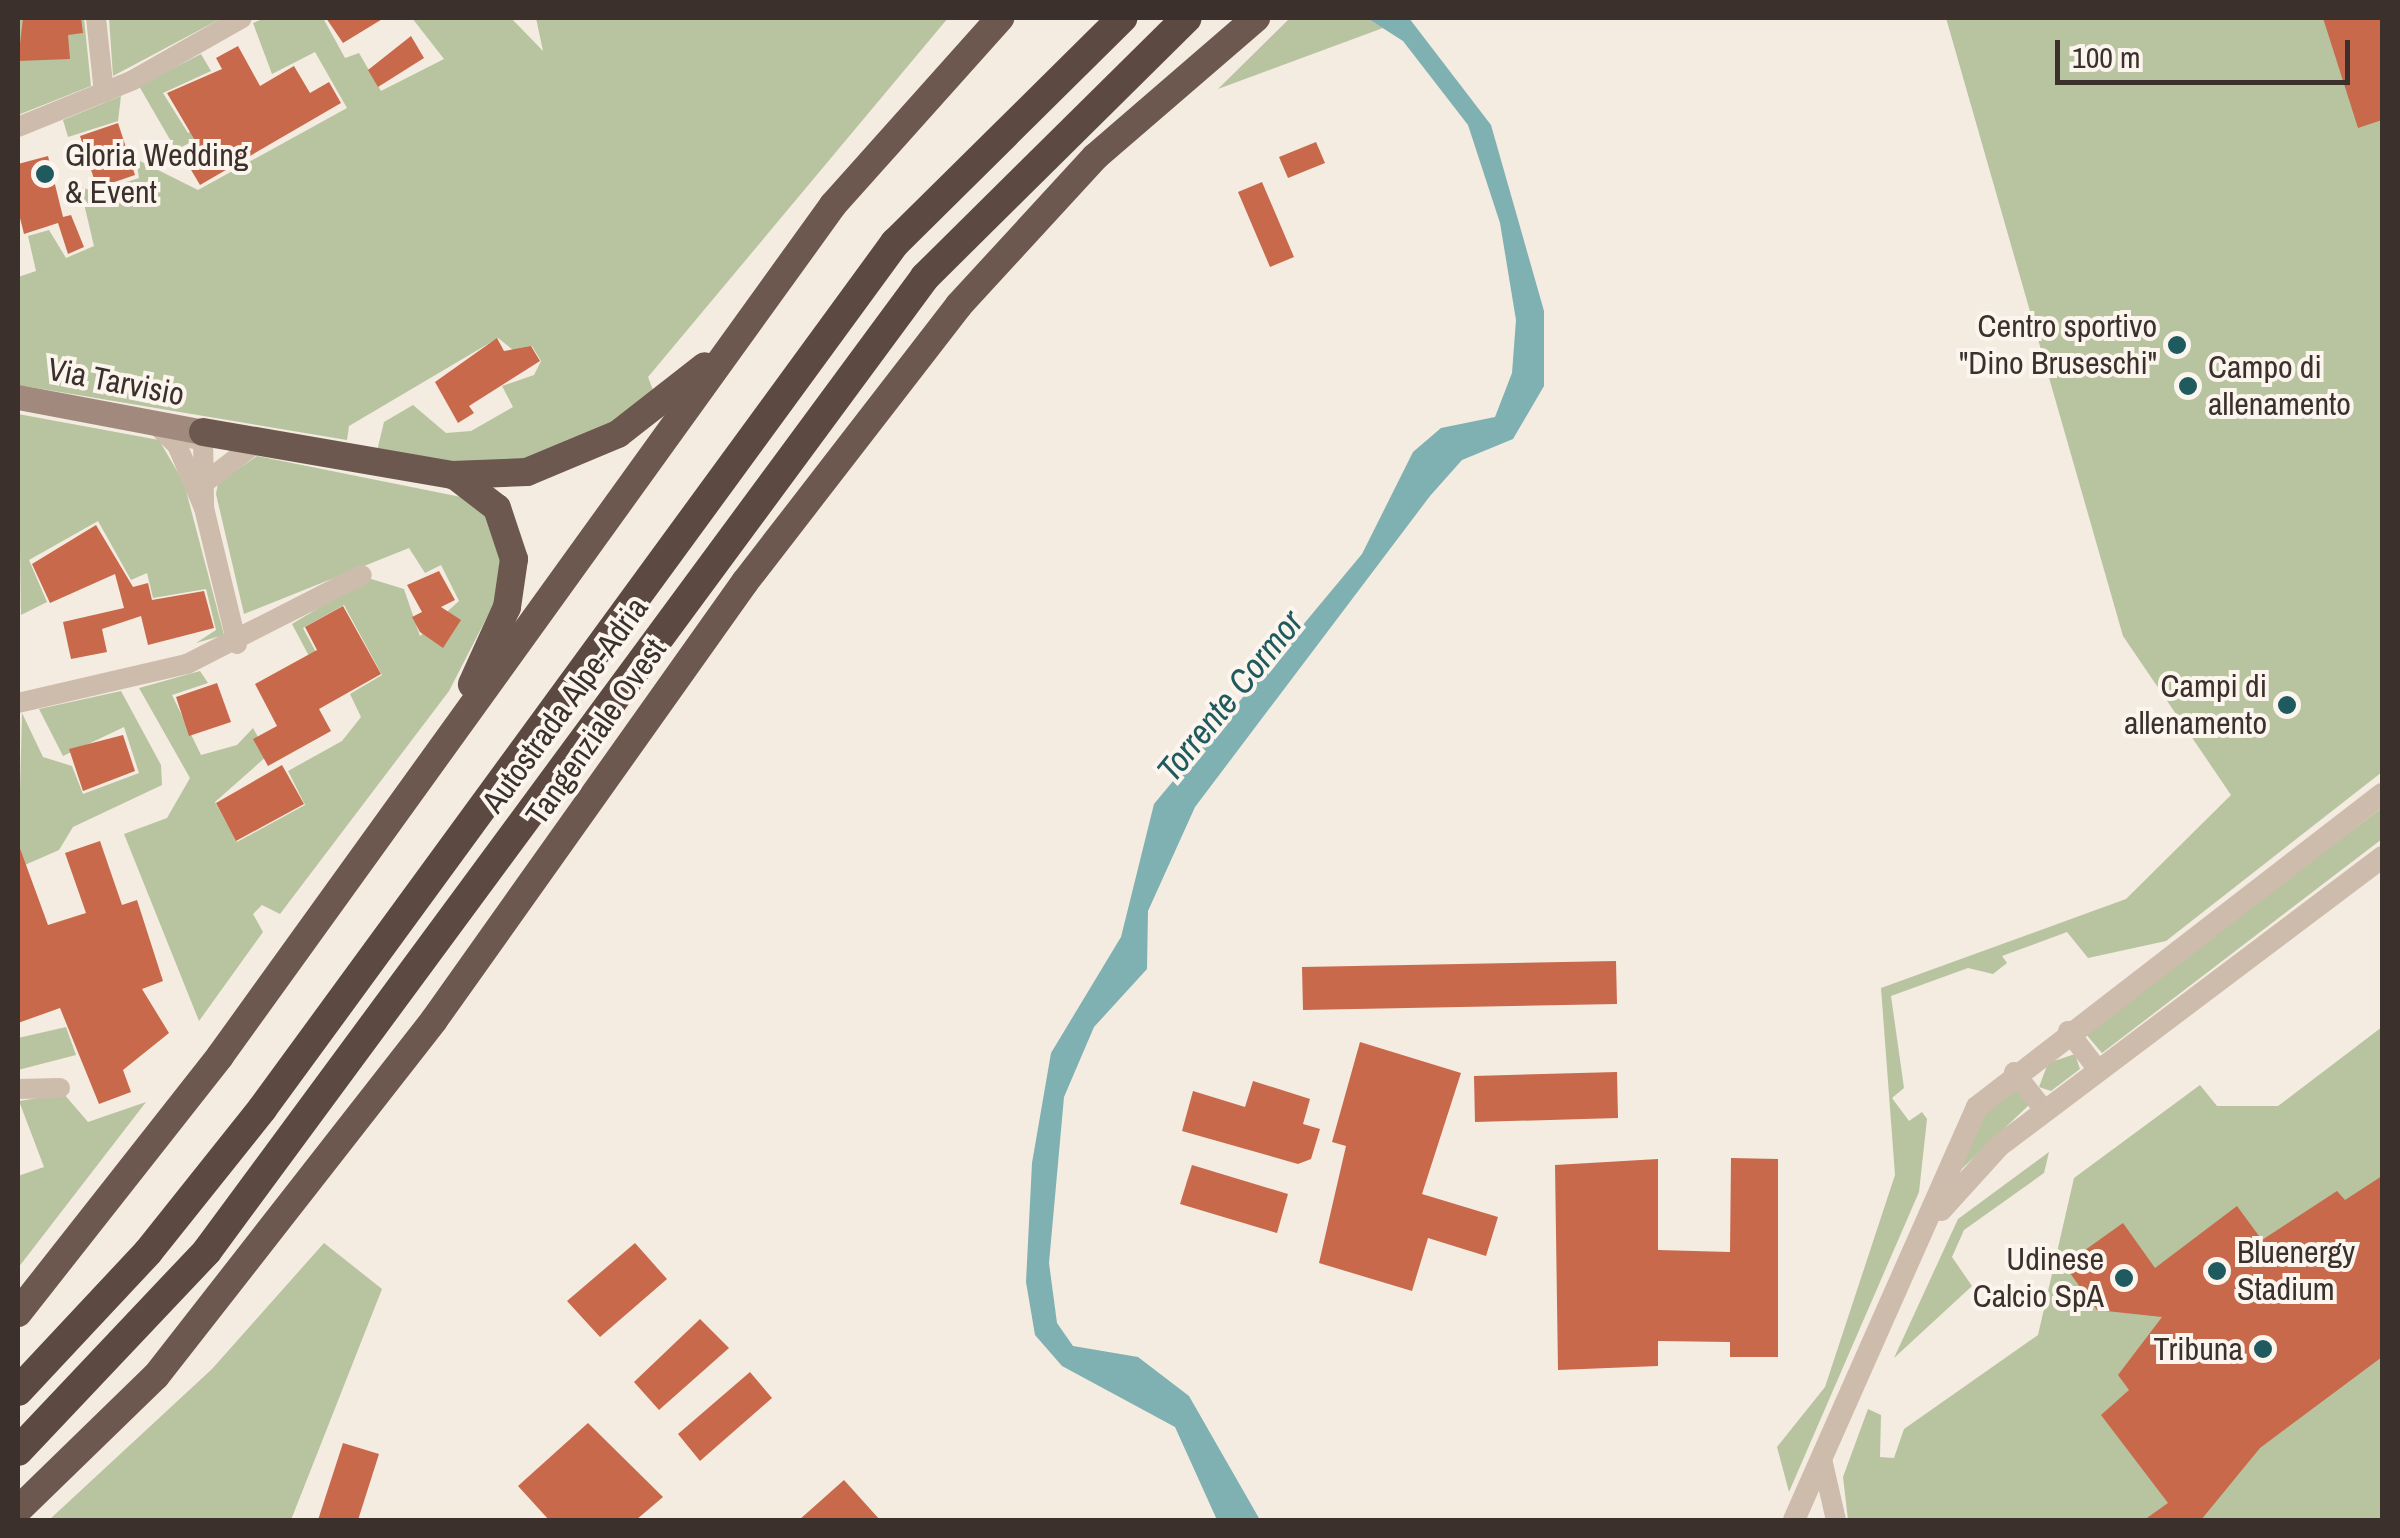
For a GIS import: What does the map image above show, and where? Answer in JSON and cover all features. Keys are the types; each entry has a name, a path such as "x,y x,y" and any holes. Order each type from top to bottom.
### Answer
{"highway":[{"path":"18,1313 220,1056 832,205 1000,18"},
{"name":"Autostrada Alpe-Adria","path":"18,1391 148,1252 262,1109 894,243 1122,18"},
{"name":"Autostrada Alpe-Adria","path":"18,1451 240,1208 925,277 1068,126 1187,18"},
{"name":"Tangenziale Ovest","path":"18,1510 156,1376 217,1299 434,1020 746,582 959,304 1095,157 1256,18"},
{"path":"203,432 452,475 555,466 642,419 734,345"},
{"path":"452,475 497,508 514,560 507,607 453,729"}],"main road":[{"name":"Via Tarvisio","path":"18,397 203,432"}],"street":[{"path":"96,18 104,92"},
{"path":"18,127 104,92 242,18"},
{"path":"151,420 183,456 204,508 237,644"},
{"path":"183,456 203,432"},
{"path":"203,432 208,480 204,508"},
{"path":"208,480 234,452 260,442"},
{"path":"18,703 166,671 237,644 362,575"},
{"path":"1794,1520 1926,1228 1963,1128 2014,1072 2382,794"},
{"path":"1926,1228 1968,1175 2045,1111 2382,857"},
{"path":"2068,1031 2099,1070"},
{"path":"2014,1072 2045,1111"},
{"path":"18,1089 60,1088"},
{"path":"1822,1459 1836,1520"}],"green space":[{"path":"18,18 84,18 91,86 18,115"},
{"path":"109,18 222,18 113,76"},
{"path":"265,18 323,18 345,58 359,53 381,91 444,59 412,18 511,18 543,51 536,18 948,18 648,377 653,390 634,412 548,459 468,466 377,451 384,422 413,405 446,433 471,431 513,407 502,386 534,375 541,361 532,346 518,354 498,338 349,426 347,440 18,385 18,277 36,271 28,236 49,230 66,258 94,246 80,187 96,192 139,178 136,159 198,190 347,108 315,52 272,74 253,23"},
{"path":"1290,18 1367,18 1383,28 1218,89"},
{"name":"Centro sportivo \"Dino Bruseschi\"","path":"1946,18 2382,18 2382,772 2166,941 2088,958 2067,932 2002,956 2007,963 1993,974 1968,968 1891,996 1904,1088 1892,1098 1909,1121 1922,1112 1927,1119 1919,1192 1789,1492 1777,1447 1825,1387 1895,1175 1881,988 2126,899 2231,795 2123,636"},
{"path":"201,54 211,71 163,93 188,133 225,112 231,121 176,150 139,86"},
{"path":"121,96 118,121 68,137 63,120"},
{"path":"18,414 159,440 184,483 224,635 196,643 216,630 206,589 153,598 147,573 131,580 98,521 29,560 47,602 21,615"},
{"path":"257,456 471,499 501,536 505,582 449,691 280,914 262,905 253,914 263,932 199,1021 124,834 167,818 190,778 139,688 200,671 208,683 172,695 201,755 237,745 253,728 268,755 215,802 237,842 305,805 288,771 342,741 361,717 350,694 382,675 344,605 303,628 317,654 310,658 292,624 368,578 404,589 420,636 459,601 441,565 425,573 409,548 244,614 216,494 218,483"},
{"path":"121,691 161,765 162,785 73,827 59,850 18,868 22,713 43,757 72,766 83,794 139,773 124,727 63,756 39,709"},
{"path":"2382,808 2382,839 2102,1053 2084,1032"},
{"path":"66,1027 76,1055 18,1070 18,1038"},
{"name":"Bluenergy Stadium","path":"2382,1027 2382,1520 1848,1520 1843,1477 1868,1409 1881,1415 1880,1457 1894,1458 1904,1429 2038,1335 2074,1178 2200,1085 2217,1106 2278,1106"},
{"path":"2075,1054 2080,1069 2051,1091 2039,1087 2048,1063"},
{"path":"2013,1086 2029,1105 1948,1182 1985,1114"},
{"path":"64,1094 88,1122 146,1102 18,1268 18,1176 44,1167 19,1101"},
{"path":"2049,1152 2044,1173 1964,1230 1952,1257 1972,1286 1894,1358 1958,1219"},
{"path":"324,1243 382,1289 291,1520 49,1520 212,1369"}],"water":[{"path":"1367,18 1409,18 1491,125 1544,311 1544,386 1513,439 1462,460 1430,496 1195,807 1148,911 1147,969 1094,1027 1064,1097 1049,1263 1057,1323 1073,1346 1138,1357 1189,1396 1260,1520 1217,1520 1175,1427 1062,1366 1035,1335 1026,1282 1032,1163 1051,1053 1121,937 1154,804 1362,554 1413,452 1441,428 1495,417 1512,373 1516,320 1500,223 1468,125 1403,41"}],"building":[{"path":"23,18 81,18 83,33 68,35 70,59 18,61"},
{"path":"326,18 384,18 343,43"},
{"path":"2323,18 2382,18 2382,120 2358,128"},
{"path":"411,36 424,58 378,87 368,70"},
{"path":"238,46 260,86 294,66 310,93 329,82 341,103 200,185 184,158 200,149 167,93 222,69 216,58"},
{"path":"118,123 135,175 97,188 80,136"},
{"path":"1316,142 1325,163 1288,178 1279,157"},
{"path":"48,156 63,217 71,215 84,247 68,254 58,223 24,234 18,210 18,164"},
{"path":"1262,182 1294,257 1270,267 1238,192"},
{"path":"497,338 504,351 531,346 540,361 469,406 474,413 458,423 435,382"},
{"path":"96,525 133,587 148,583 152,600 204,591 214,628 148,645 141,616 102,629 107,652 71,659 63,622 124,608 115,574 50,603 32,564"},
{"path":"439,571 455,600 441,607 461,620 443,648 420,632 412,617 422,612 407,585"},
{"path":"343,606 381,674 319,709 331,731 268,766 253,739 277,726 255,684 317,650 305,627"},
{"path":"217,683 231,722 189,736 176,697"},
{"path":"123,735 135,771 83,791 69,749"},
{"path":"282,765 304,804 236,841 216,803"},
{"path":"100,841 122,905 137,900 163,981 142,989 169,1033 123,1070 131,1092 99,1104 60,1008 18,1023 18,843 48,925 86,913 65,853"},
{"path":"1616,961 1617,1004 1303,1010 1302,967"},
{"path":"1360,1042 1461,1073 1422,1194 1498,1217 1486,1256 1428,1238 1412,1291 1319,1263 1346,1146 1332,1142"},
{"path":"1617,1072 1618,1118 1475,1122 1474,1076"},
{"path":"1253,1081 1310,1099 1303,1124 1320,1129 1311,1159 1298,1164 1182,1131 1193,1091 1245,1107"},
{"path":"1731,1158 1778,1159 1778,1357 1730,1357 1730,1342 1658,1341 1658,1366 1558,1370 1555,1165 1658,1159 1658,1250 1730,1252"},
{"path":"1192,1165 1288,1194 1277,1233 1180,1204"},
{"name":"Tribuna","path":"2382,1176 2382,1357 2260,1448 2201,1520 2144,1520 2168,1503 2101,1415 2129,1390 2118,1375 2162,1317 2097,1310 2064,1265 2123,1223 2155,1268 2237,1206 2262,1240 2337,1191 2345,1200"},
{"path":"635,1243 667,1279 600,1337 567,1301"},
{"path":"700,1319 729,1348 659,1410 634,1382"},
{"path":"750,1372 772,1398 700,1461 678,1434"},
{"path":"588,1423 663,1497 636,1520 549,1520 518,1486"},
{"path":"343,1443 379,1454 358,1520 318,1520"},
{"path":"844,1480 880,1520 799,1520"}],"place":[{"name":"Gloria Wedding & Event","path":"45,174"},
{"name":"Centro sportivo \"Dino Bruseschi\"","path":"2177,345"},
{"name":"Campo di allenamento","path":"2188,386"},
{"name":"Campi di allenamento","path":"2287,705"},
{"name":"Bluenergy Stadium","path":"2217,1271"},
{"name":"Udinese Calcio SpA","path":"2124,1278"},
{"name":"Tribuna","path":"2263,1349"}],"water label":[{"name":"Torrente Cormor","path":"1230,696"}]}
